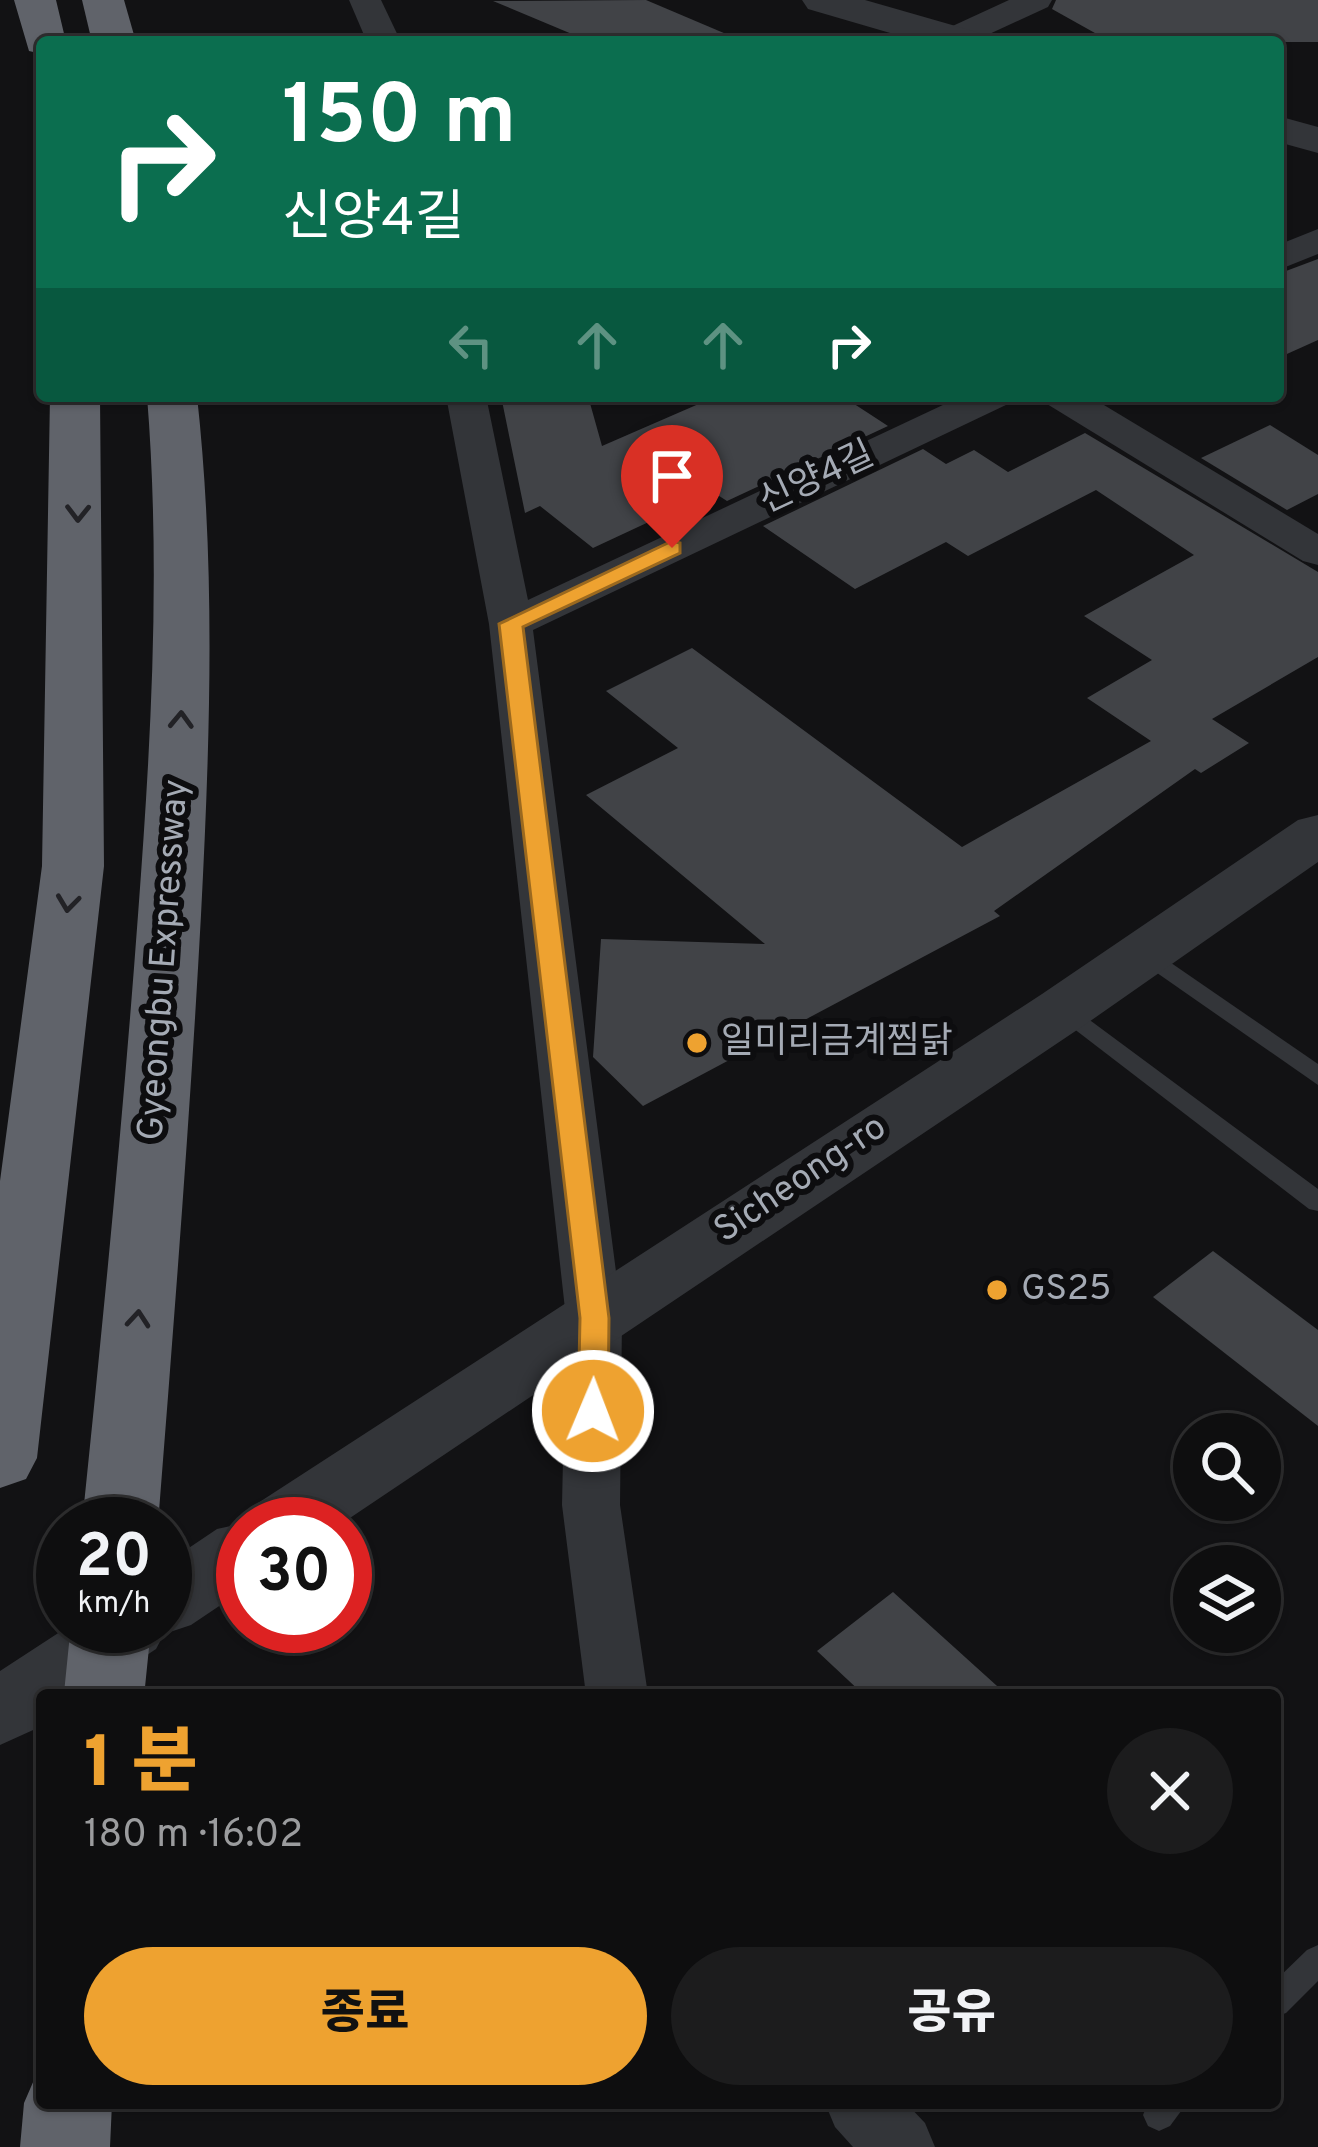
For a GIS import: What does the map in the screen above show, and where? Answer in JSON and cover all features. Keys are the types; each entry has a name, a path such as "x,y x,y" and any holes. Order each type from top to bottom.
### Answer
{"highway":[{"path":"35,0 43,36"},
{"path":"104,0 113,36"},
{"path":"0,1458 73,866 75,402"},
{"name":"Gyeongbu Expressway","path":"122,1497 164,1023 182,708 180,467 173,402"},
{"path":"105,1689 108,1653"},
{"path":"64,2147 67,2109"}],"street":[{"path":"365,0 381,36"},
{"path":"822,0 939,36"},
{"path":"965,36 1036,0"},
{"path":"1284,131 1318,140"},
{"path":"1284,256 1318,240"},
{"path":"467,402 511,624 594,1318 591,1504 616,1689"},
{"name":"신양4길","path":"511,624 981,402"},
{"path":"1071,402 1318,552"},
{"name":"Sicheong-ro","path":"325,1497 1064,1010 1318,834"},
{"path":"0,1712 89,1653"},
{"path":"865,2109 900,2147"}],"lane":[{"path":"1144,952 1318,1076"},
{"path":"1064,1010 1318,1202"},
{"path":"1281,1996 1318,1960"}],"building":[{"path":"646,0 731,36 577,36 493,1"},
{"path":"1056,0 1318,0 1318,42 1284,42 1284,36 1100,36 1052,9"},
{"path":"1318,259 1318,340 1284,355 1284,272"},
{"path":"502,402 590,402 602,446 703,402 851,402 888,426 727,501 713,492 593,548 540,506 525,513"},
{"path":"1270,425 1318,455 1318,494 1287,510 1201,458"},
{"path":"1085,433 1318,572 1318,657 1212,719 1249,743 1201,773 1195,769 994,911 1000,916 643,1106 593,1057 601,939 765,944 586,795 678,748 606,691 692,648 962,847 1151,741 1087,698 1152,660 1084,616 1194,555 1096,490 968,556 946,542 855,589 763,526 923,449 946,464 974,450 1008,472"},
{"path":"1213,1251 1318,1330 1318,1426 1153,1297"},
{"path":"893,1592 1000,1689 858,1689 817,1651"}],"place":[{"name":"일미리금계찜닭","path":"697,1043"},
{"name":"GS25","path":"997,1290"}],"route":[{"path":"593,1411 594,1318 511,624 672,548"}]}
